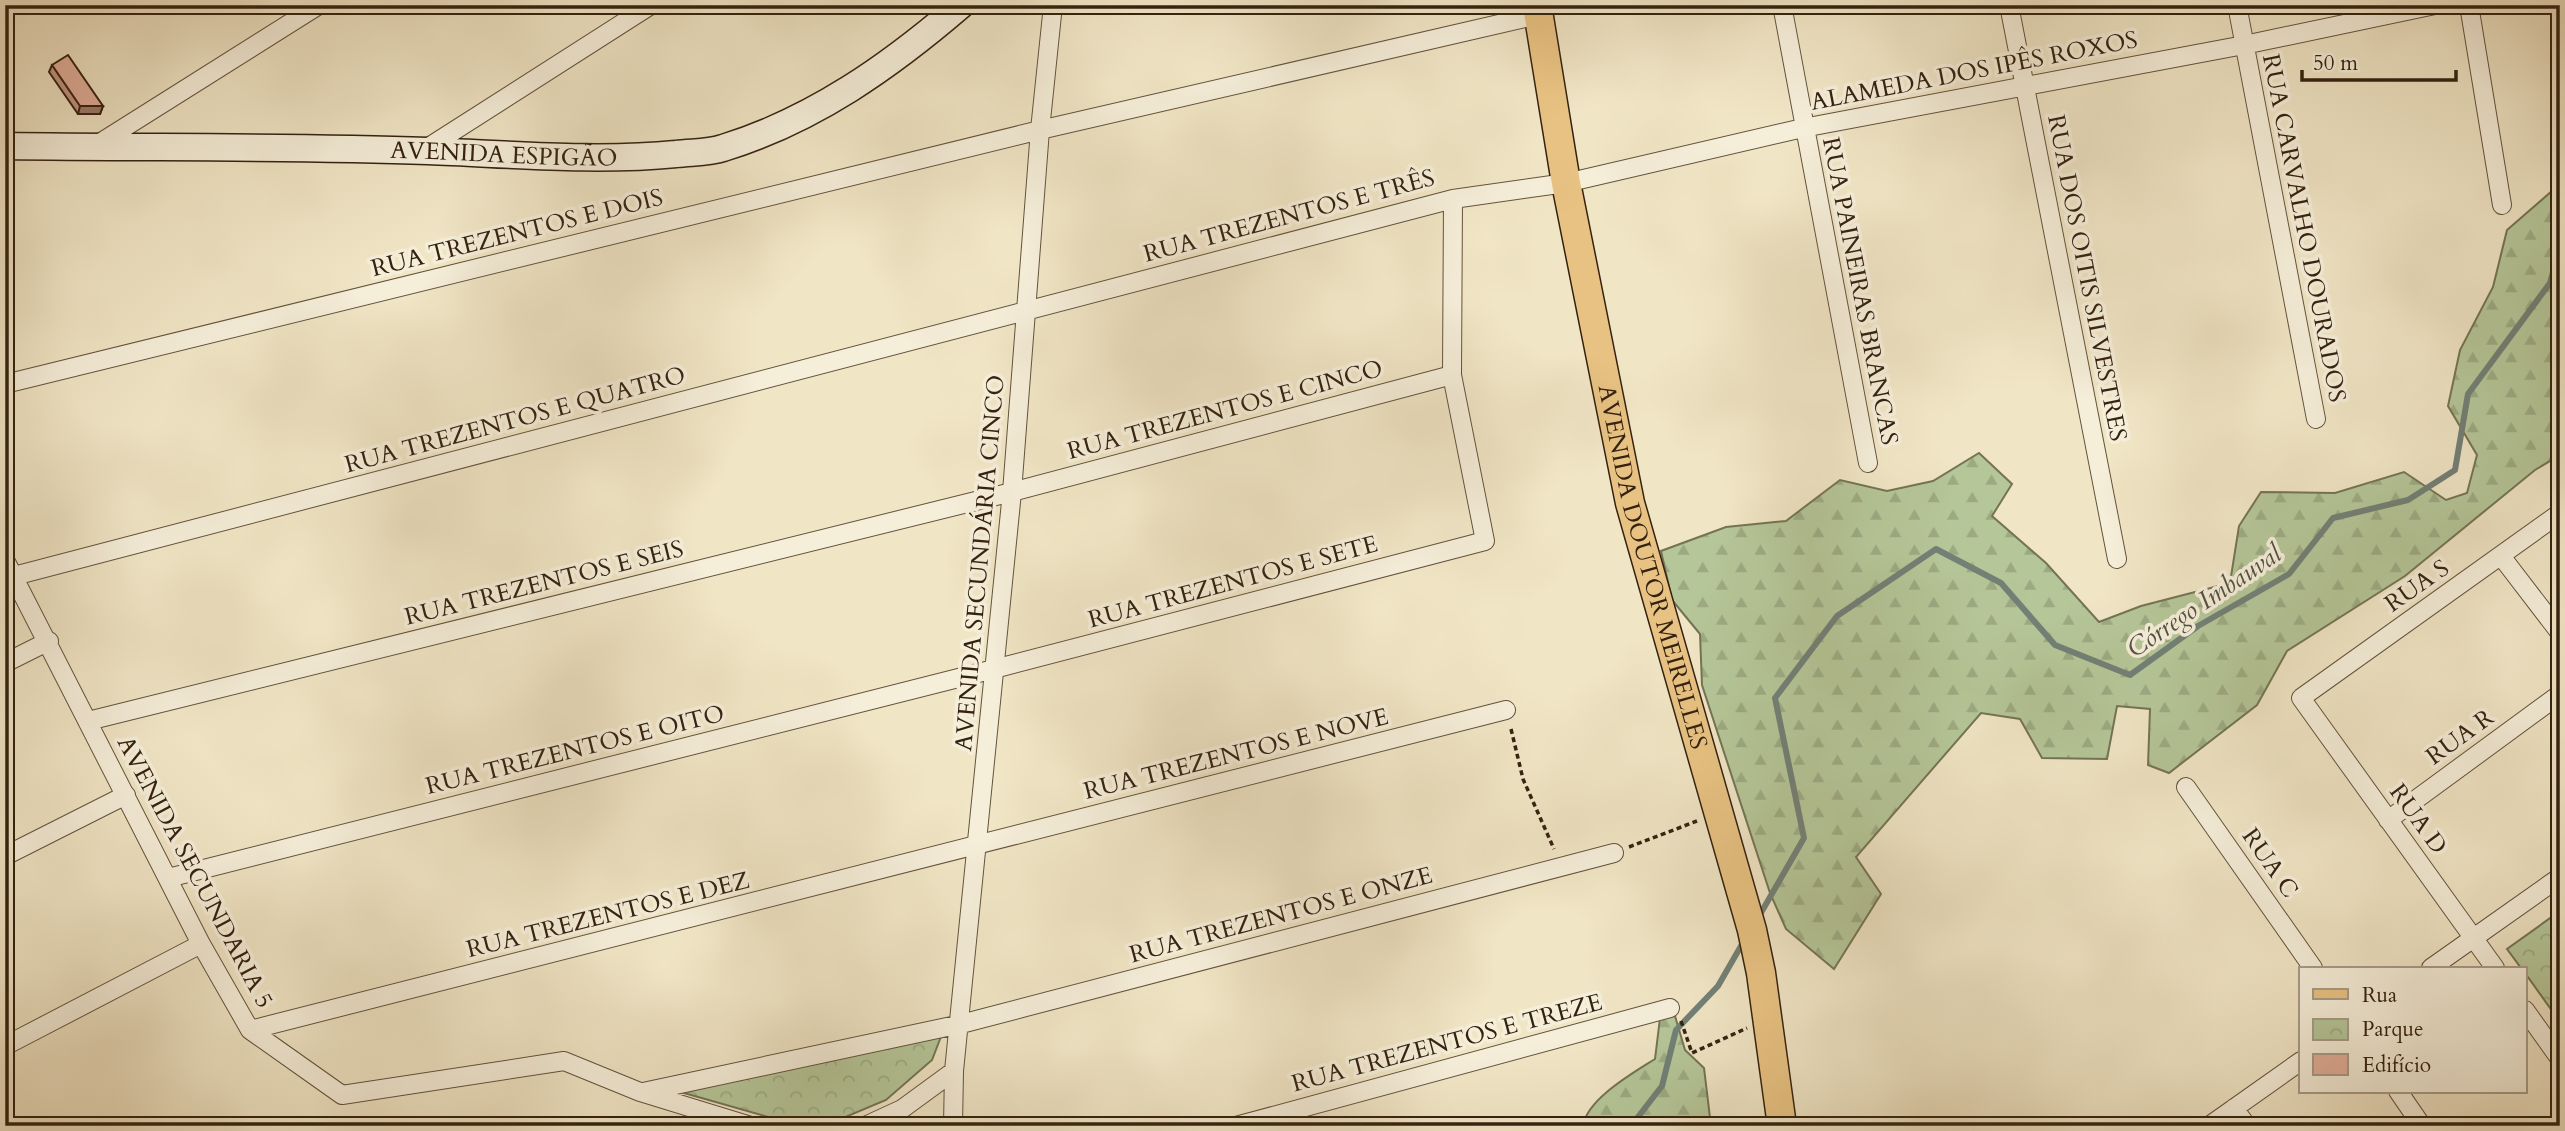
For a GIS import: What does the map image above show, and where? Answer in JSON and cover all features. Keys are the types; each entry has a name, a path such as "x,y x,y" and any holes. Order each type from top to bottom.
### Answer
{"main road":[{"name":"AVENIDA DOUTOR MEIRELLES","path":"1537,10 1566,183 1630,503 1762,973 1782,1126"}],"street":[{"path":"95,146 319,5"},
{"path":"423,150 651,5"},
{"name":"AVENIDA ESPIGÃO","path":"5,146 423,150 650,156 721,149 800,119 906,52 961,5"},
{"name":"AVENIDA SECUNDÁRIA CINCO","path":"953,1126 954,1071 961,1024 1012,492 1040,130 1053,5"},
{"name":"RUA PAINEIRAS BRANCAS","path":"1782,5 1868,463"},
{"name":"RUA DOS OITIS SILVESTRES","path":"2009,5 2117,559"},
{"name":"RUA CARVALHO DOURADOS","path":"2237,5 2316,419"},
{"name":"ALAMEDA DOS IPÊS ROXOS","path":"1566,183 1803,128 2244,45 2435,5"},
{"path":"2469,5 2502,205"},
{"name":"RUA TREZENTOS E DOIS","path":"5,384 1537,10"},
{"name":"RUA TREZENTOS E TRÊS","path":"1028,310 1453,199 1566,183"},
{"path":"1452,375 1453,199"},
{"name":"RUA TREZENTOS E QUATRO","path":"14,576 1028,310"},
{"name":"RUA TREZENTOS E CINCO","path":"1012,492 1452,375"},
{"name":"RUA TREZENTOS E SETE","path":"994,669 1485,541 1452,375"},
{"name":"RUA TREZENTOS E SEIS","path":"88,720 1012,492"},
{"name":"RUA S","path":"2301,698 2560,513"},
{"path":"2501,556 2560,634"},
{"name":"AVENIDA SECUNDARIA 5","path":"5,560 49,641 201,943 250,1030 342,1096 564,1061 640,1092 751,1126"},
{"path":"5,663 49,641"},
{"name":"RUA TREZENTOS E OITO","path":"168,878 994,669"},
{"name":"RUA R","path":"2388,820 2560,695"},
{"name":"RUA D","path":"2301,698 2494,967"},
{"name":"RUA TREZENTOS E NOVE","path":"977,846 1506,710"},
{"name":"RUA C","path":"2186,787 2312,967"},
{"path":"5,856 126,795"},
{"name":"RUA TREZENTOS E DEZ","path":"250,1030 977,846"},
{"name":"RUA TREZENTOS E ONZE","path":"640,1092 961,1024 1614,853"},
{"path":"2432,967 2560,877"},
{"path":"5,1046 201,943"},
{"name":"RUA TREZENTOS E TREZE","path":"1236,1126 1674,1011"},
{"path":"2526,1011 2560,1059"},
{"path":"2209,1126 2299,1061"},
{"path":"865,1126 902,1109 954,1071"},
{"path":"2399,1092 2422,1126"},
{"path":"2234,1108 2246,1126"}],"path":[{"path":"1506,710 1523,779 1562,867"},
{"path":"1614,853 1718,813"},
{"path":"1674,1011 1692,1053 1768,1019"}],"green space":[{"path":"2560,184 2560,455 2535,470 2405,576 2287,651 2257,705 2169,773 2148,765 2150,709 2117,706 2107,759 2042,758 2020,719 1981,713 1856,857 1881,894 1834,969 1786,929 1770,893 1702,685 1700,634 1672,600 1661,551 1726,527 1786,521 1840,480 1887,491 1933,481 1979,453 2012,484 1992,516 2046,563 2099,622 2141,606 2230,583 2239,526 2261,492 2335,493 2404,472 2446,500 2467,493 2477,455 2448,406 2460,350 2493,287 2507,230"},
{"path":"2560,911 2560,1022 2526,974 2526,967 2520,967 2507,949"},
{"path":"1669,1012 1675,1016 1685,1050 1704,1068 1711,1126 1583,1126 1586,1116 1602,1097 1655,1059 1660,1018"},
{"path":"942,1034 932,1060 886,1100 836,1121 779,1120 677,1091"}],"building":[{"path":"68,55 103,106 80,106 52,65"}],"waterway":[{"name":"Córrego Imbauval","path":"1758,918 1804,838 1775,698 1837,616 1936,549 2001,583 2055,645 2130,675 2198,626 2289,574 2333,518 2408,500 2455,470 2468,394 2550,283 2560,247"},
{"name":"Córrego Imbauval","path":"1631,1126 1662,1086 1676,1030 1718,986 1745,939"}]}
